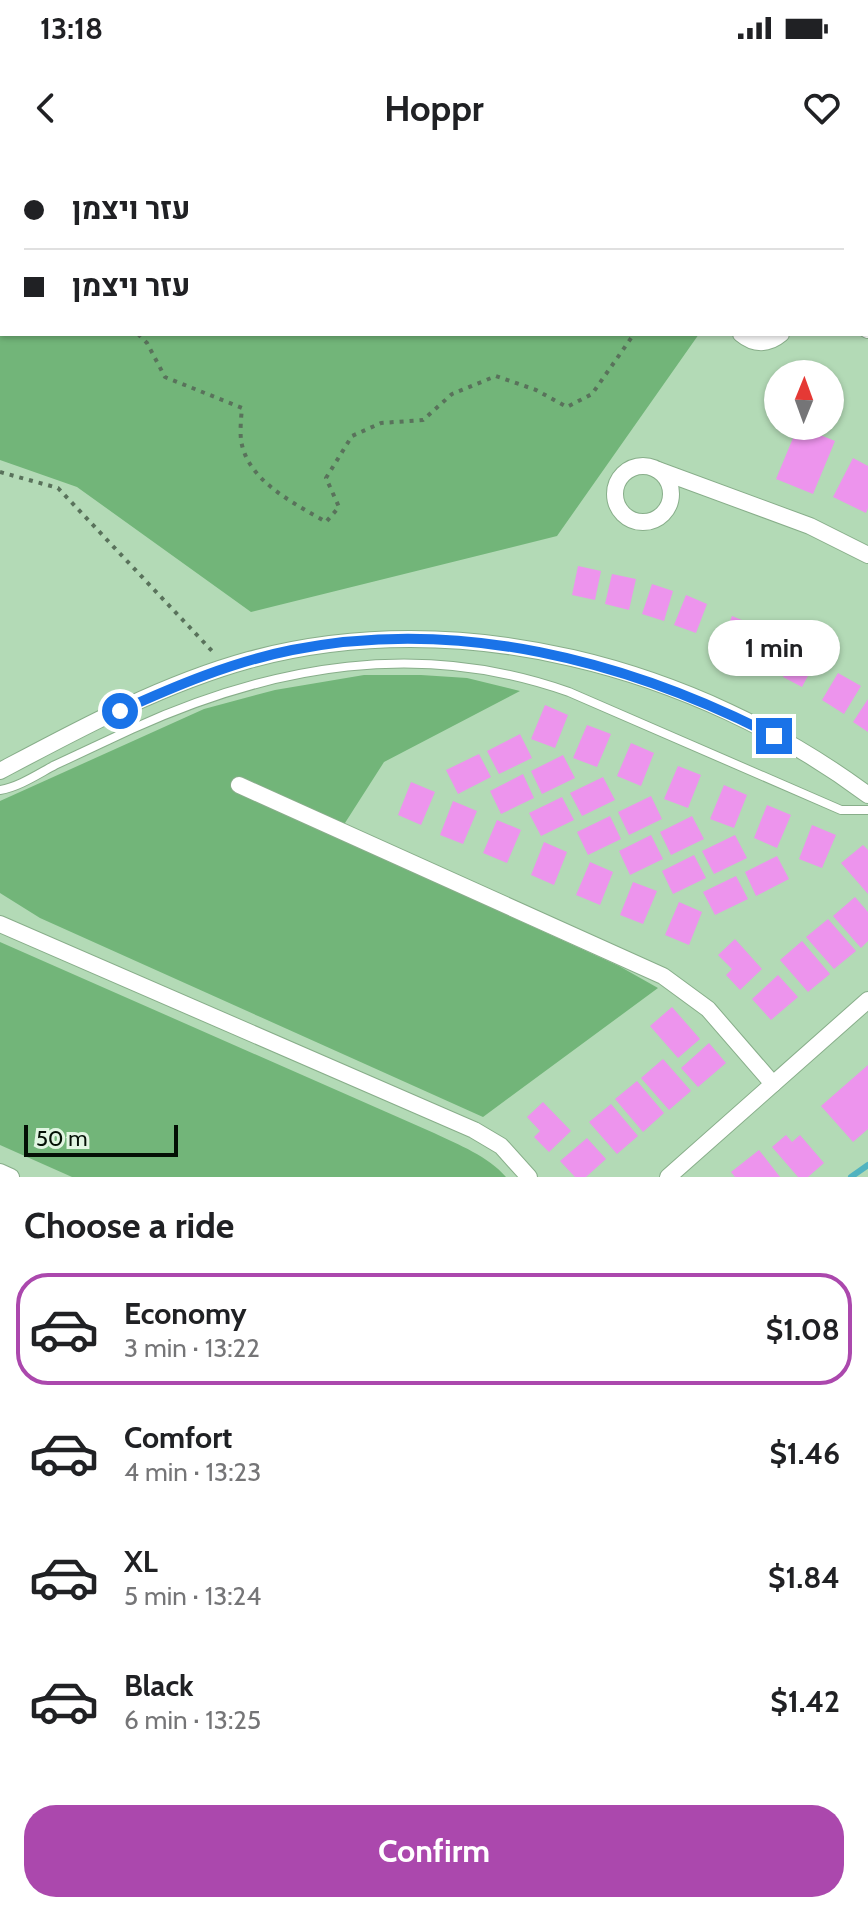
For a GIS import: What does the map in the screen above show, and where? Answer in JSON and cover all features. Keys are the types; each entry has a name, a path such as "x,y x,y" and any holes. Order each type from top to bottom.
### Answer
{"street":[{"path":"746,336 760,342 768,342 778,336"},
{"path":"705,487 683,492 671,499 663,514 650,522 628,518 618,507 616,485 626,472 642,466 658,470 705,487 810,526 868,555"},
{"path":"658,470 669,483 671,499"},
{"path":"0,771 146,699 228,667 294,650 361,642 426,639 551,653 618,670 678,691 793,745 868,795"},
{"path":"239,785 663,976 708,1009 773,1084"},
{"path":"0,924 474,1130 501,1146 529,1177"},
{"path":"668,1177 868,1000"},
{"path":"0,1172 11,1177"}],"lane":[{"path":"0,790 134,728 210,697 298,673 398,662 450,664 534,679 841,810 868,810"}],"path":[{"path":"140,336 165,377 242,408 241,441 254,471 285,498 326,522 339,507 326,478 352,436 381,423 423,420 452,394 496,376 536,390 567,407 592,394 633,336"},
{"path":"0,472 58,488 228,667"}],"green space":[{"path":"0,336 698,336 557,536 251,612 77,487 0,460"},
{"path":"364,675 467,678 520,691 384,762 336,837 619,966 658,988 483,1117 40,918 0,893 0,801 204,709 275,690"},
{"path":"0,942 434,1133 482,1157 506,1177 72,1177 0,1145"}],"building":[{"path":"792,440 835,441 813,494 776,479"},
{"path":"853,458 868,466 866,513 833,497"},
{"path":"578,566 601,571 595,600 572,595"},
{"path":"612,574 636,579 629,610 605,604"},
{"path":"652,584 673,591 664,621 642,614"},
{"path":"686,595 707,604 696,633 674,625"},
{"path":"732,616 754,625 742,654 720,645"},
{"path":"765,631 787,641 773,670 751,660"},
{"path":"797,649 817,659 802,687 783,677"},
{"path":"838,673 861,686 844,714 822,700"},
{"path":"868,699 868,732 853,722"},
{"path":"545,705 568,715 555,748 531,739"},
{"path":"587,725 611,734 597,767 573,758"},
{"path":"520,734 532,758 499,774 487,751"},
{"path":"631,743 654,753 641,786 617,776"},
{"path":"479,754 491,777 458,794 446,770"},
{"path":"563,755 575,778 542,794 531,771"},
{"path":"678,766 701,775 688,808 664,799"},
{"path":"523,774 534,798 501,814 490,791"},
{"path":"603,777 615,800 582,816 570,793"},
{"path":"411,782 435,792 421,825 398,815"},
{"path":"724,785 747,795 734,828 710,819"},
{"path":"651,796 662,819 629,835 618,812"},
{"path":"562,797 574,820 541,836 529,813"},
{"path":"453,801 477,811 463,844 440,835"},
{"path":"767,805 791,815 777,848 754,838"},
{"path":"610,816 621,839 588,855 577,832"},
{"path":"692,816 704,839 671,855 660,832"},
{"path":"497,820 521,830 507,863 483,853"},
{"path":"812,825 836,835 822,868 799,859"},
{"path":"651,835 663,859 630,875 619,851"},
{"path":"735,835 747,858 714,874 702,851"},
{"path":"544,842 567,852 554,885 531,875"},
{"path":"863,845 868,850 868,894 841,863"},
{"path":"694,855 706,878 673,894 662,871"},
{"path":"777,856 789,879 756,896 745,872"},
{"path":"590,862 613,872 600,905 576,895"},
{"path":"736,876 748,899 715,915 703,892"},
{"path":"633,882 657,891 643,924 620,915"},
{"path":"855,897 868,912 868,941 861,948 833,916"},
{"path":"679,902 702,912 689,945 665,935"},
{"path":"828,919 856,951 834,969 806,937"},
{"path":"735,939 762,969 740,990 726,975 732,969 718,955"},
{"path":"802,941 830,974 808,992 780,960"},
{"path":"778,975 798,997 771,1020 752,999"},
{"path":"672,1007 700,1039 678,1058 650,1026"},
{"path":"709,1043 726,1063 698,1087 681,1068"},
{"path":"663,1059 691,1091 669,1110 641,1078"},
{"path":"868,1065 868,1129 853,1142 821,1106"},
{"path":"637,1081 664,1113 643,1132 615,1099"},
{"path":"543,1102 571,1131 549,1152 534,1137 540,1131 527,1117"},
{"path":"611,1104 638,1136 617,1154 589,1122"},
{"path":"786,1135 792,1142 800,1135 824,1163 808,1177 798,1177 772,1147"},
{"path":"587,1138 606,1159 586,1177 575,1177 560,1161"},
{"path":"759,1150 780,1177 735,1177 731,1172"}],"waterway":[{"path":"851,1177 868,1165"}],"route":[{"path":"120,711 192,680 247,661 294,650 361,642 426,639 551,653 618,670 678,691 774,736"}]}
